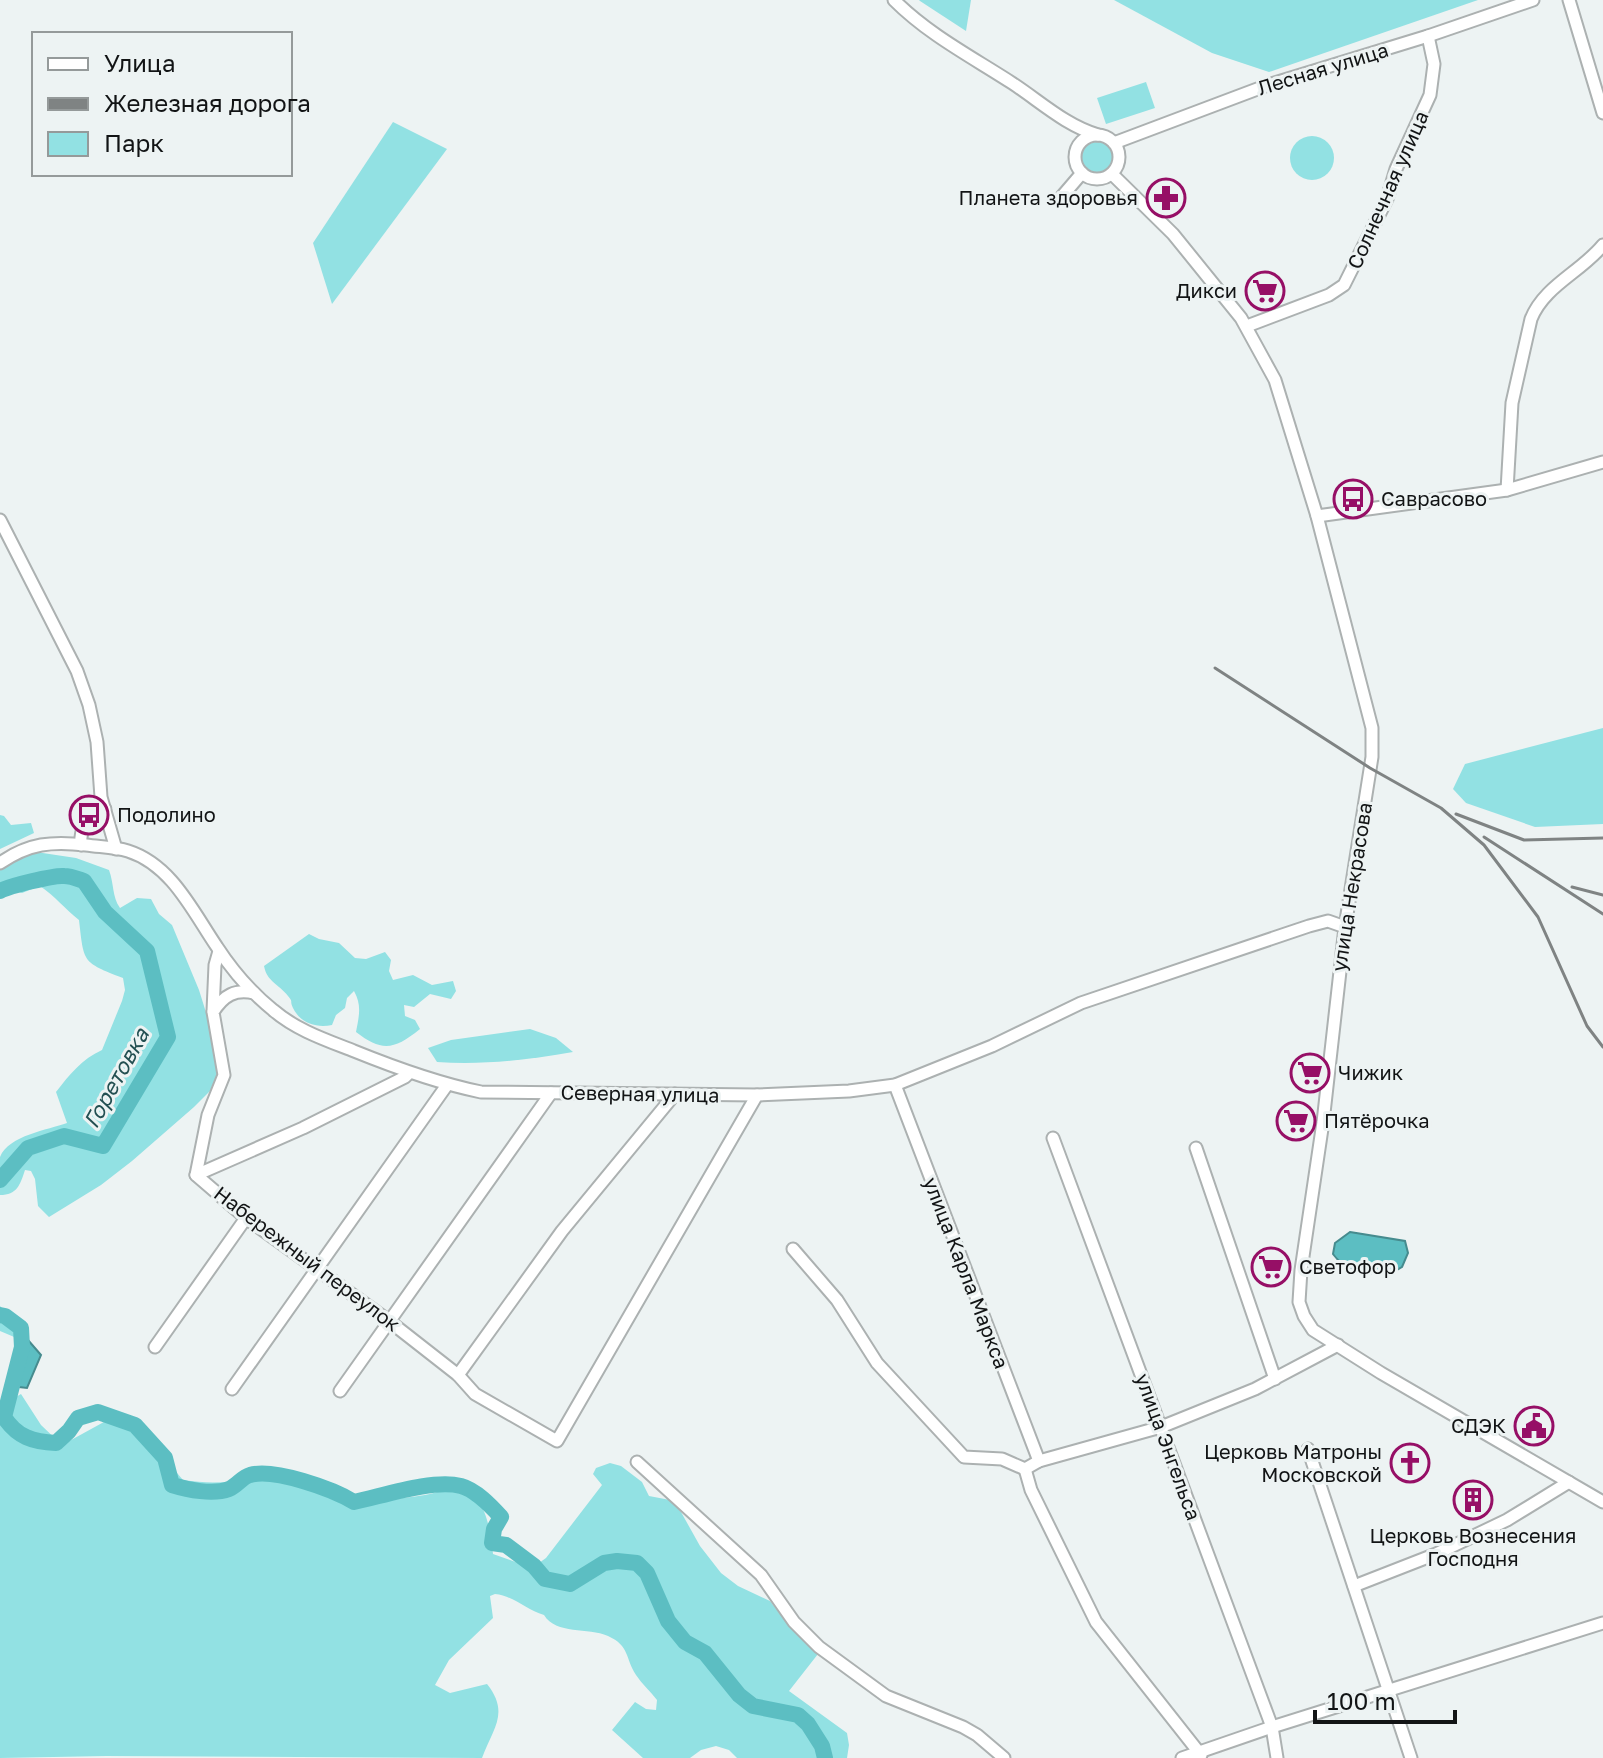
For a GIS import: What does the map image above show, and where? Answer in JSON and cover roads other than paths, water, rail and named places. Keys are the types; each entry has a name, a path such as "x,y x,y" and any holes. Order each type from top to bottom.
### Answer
{"street":[{"path":"894,0 966,57 1001,76 1060,117 1077,129 1114,143 1119,153 1118,164 1112,174 1097,179 1082,173 1077,166 1077,149 1060,117"},
{"name":"Лесная улица","path":"1114,143 1268,85 1533,0"},
{"path":"1569,0 1603,113"},
{"name":"Солнечная улица","path":"1247,326 1329,295 1344,285 1387,199 1396,169 1430,95 1434,64 1428,36"},
{"path":"1077,149 1082,141 1098,135"},
{"path":"1058,201 1082,173"},
{"name":"улица Некрасова","path":"1112,174 1173,234 1247,326 1275,380 1317,516 1372,728 1372,757 1345,927 1323,1122 1301,1270 1299,1302 1304,1316 1313,1330 1381,1373 1603,1502"},
{"path":"1507,490 1512,403 1531,319 1545,295 1594,257 1603,245"},
{"path":"1317,516 1507,490 1603,462"},
{"path":"0,520 5,545 77,671 89,705 97,742 101,797 116,849"},
{"path":"81,845 81,830 86,822 105,809"},
{"name":"Северная улица","path":"0,863 18,851 41,843 129,851 163,872 177,887 219,951 255,993 295,1025 409,1073 481,1092 757,1095 849,1091 895,1085 992,1046 1081,1003 1309,926 1328,921 1345,927"},
{"name":"Набережный переулок","path":"219,951 215,965 213,1012 224,1075 208,1115 196,1175 246,1218 458,1375 475,1394 557,1441 757,1095"},
{"path":"213,1012 222,998 242,991 255,993"},
{"path":"196,1175 303,1128 409,1073"},
{"path":"232,1389 447,1085"},
{"name":"улица Карла Маркса","path":"895,1085 1039,1461"},
{"path":"340,1391 551,1093"},
{"path":"458,1375 562,1231 675,1094"},
{"name":"улица Энгельса","path":"1053,1138 1272,1727 1277,1758"},
{"path":"1196,1148 1275,1379"},
{"path":"155,1347 246,1218"},
{"path":"793,1249 837,1300 877,1363 964,1457 1002,1459 1025,1469"},
{"path":"1025,1469 1039,1461 1161,1427 1275,1379 1338,1345"},
{"path":"1308,1449 1411,1758"},
{"path":"637,1462 761,1575 794,1622 819,1647 886,1696 963,1727 1004,1758"},
{"path":"1025,1469 1031,1490 1096,1622 1201,1755"},
{"path":"1354,1586 1436,1554 1507,1520 1569,1482"},
{"path":"1182,1758 1201,1755 1272,1727 1603,1623"}],"waterway":[{"name":"Горетовка","path":"0,891 59,876 84,881 105,912 147,951 168,1037 103,1146 64,1136 28,1148 0,1180"},
{"name":"Горетовка","path":"0,1315 21,1328 22,1347 4,1417 26,1437 56,1443 78,1418 98,1412 135,1425 165,1458 172,1485 200,1491 229,1489 247,1476 260,1474 303,1481 354,1502 422,1486 449,1484 467,1488 501,1517 494,1529 492,1543 506,1545 534,1566 545,1579 570,1584 604,1563 637,1563 647,1573 668,1621 685,1642 705,1653 739,1695 753,1706 798,1715 822,1746 825,1758"},
{"name":"Горетовка","path":"0,1419 4,1417"}],"railway":[{"path":"1215,668 1370,768 1441,808 1484,845 1538,917 1587,1026 1603,1047"},
{"path":"1456,814 1524,840 1603,838"},
{"path":"1484,837 1603,914"},
{"path":"1572,887 1603,895"}],"place":[{"name":"Планета здоровья","path":"1166,198"},
{"name":"Дикси","path":"1265,291"},
{"name":"Саврасово","path":"1353,499"},
{"name":"Подолино","path":"89,815"},
{"name":"Чижик","path":"1310,1073"},
{"name":"Пятёрочка","path":"1296,1121"},
{"name":"Светофор","path":"1271,1267"},
{"name":"СДЭК","path":"1534,1426"},
{"name":"Церковь Матроны Московской","path":"1410,1463"},
{"name":"Церковь Вознесения Господня","path":"1473,1500"}]}
